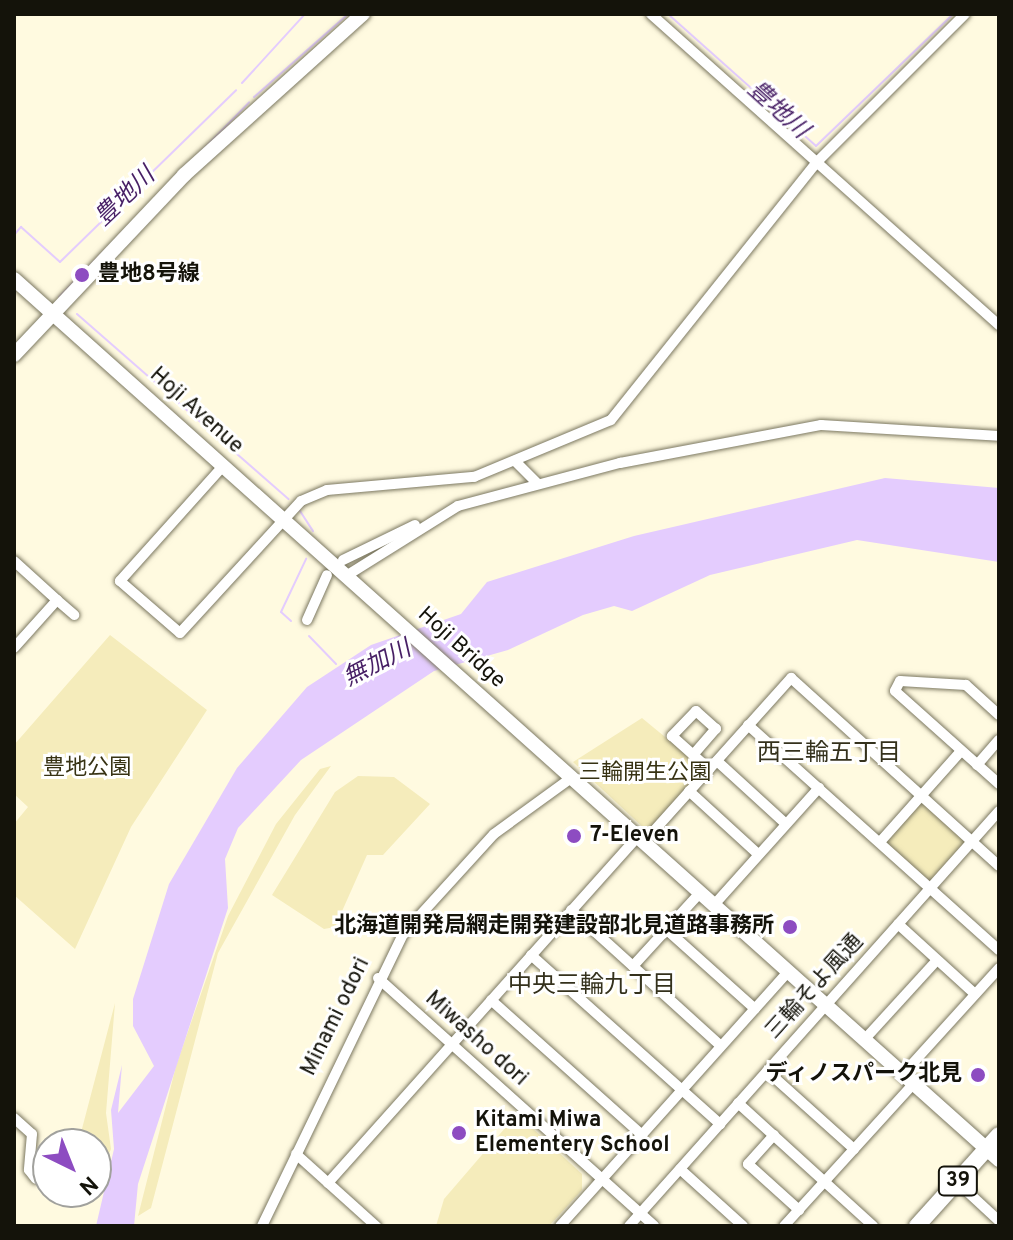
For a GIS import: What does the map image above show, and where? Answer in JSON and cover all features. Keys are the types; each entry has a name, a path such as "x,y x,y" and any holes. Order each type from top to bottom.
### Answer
{"highway":[{"name":"39","path":"917,1226 957,1182 993,1154 999,1135"}],"main road":[{"path":"14,355 184,175 363,14"},
{"name":"Hoji Avenue","path":"14,279 350,578"},
{"name":"Hoji Bridge","path":"350,578 571,778"},
{"path":"571,778 993,1154"}],"street":[{"path":"651,14 999,325"},
{"path":"224,465 120,581 180,633 283,519 327,490 433,484 515,461 611,420 817,162 965,14"},
{"path":"350,578 458,506 536,482 821,425 999,436"},
{"path":"515,461 536,482"},
{"path":"343,560 429,525"},
{"path":"14,561 74,615"},
{"path":"307,620 327,575"},
{"path":"14,648 57,600"},
{"path":"328,1183 571,910 689,791 791,678 999,866"},
{"path":"999,715 966,685 900,681 895,691 999,784"},
{"path":"748,725 999,950"},
{"path":"977,765 999,740"},
{"path":"880,842 961,751"},
{"path":"693,755 713,765 786,824"},
{"name":"Minami odori","path":"262,1226 378,978 451,874 571,778"},
{"path":"713,906 819,788"},
{"path":"689,791 758,854"},
{"name":"三輪そよ風通","path":"629,1226 999,811"},
{"path":"633,966 699,894"},
{"path":"571,910 721,1046"},
{"path":"898,924 975,994"},
{"path":"667,930 755,1009"},
{"path":"531,955 720,1124"},
{"path":"864,1040 937,960"},
{"path":"784,1226 854,1149 975,994 999,968"},
{"path":"560,1226 788,972"},
{"name":"Miwasho dori","path":"378,978 654,1226"},
{"path":"491,1000 642,1135"},
{"path":"767,1071 854,1149"},
{"path":"738,1103 873,1226"},
{"path":"14,1118 32,1134 29,1170 32,1174"},
{"path":"774,1135 748,1164 799,1210"},
{"path":"296,1154 376,1226"},
{"path":"680,1169 743,1226"},
{"path":"957,1182 999,1221"},
{"path":"355,1226 364,1216"}],"green space":[{"name":"豊地公園","path":"110,635 207,710 131,827 75,949 14,895 14,824 28,807 14,794 14,745"},
{"name":"三輪開生公園","path":"642,718 704,769 648,832 573,762"},
{"path":"331,766 295,815 218,953 151,1208 138,1216 176,1066 228,916 276,824 320,769"},
{"path":"358,776 394,777 430,804 383,855 367,855 335,927 324,929 272,895 335,792"},
{"path":"920,801 967,842 931,883 884,843"},
{"path":"115,1003 106,1113 108,1128 82,1128"},
{"path":"517,1114 582,1174 582,1190 549,1226 436,1226 444,1199"}],"water":[{"name":"無加川","path":"885,478 999,488 999,562 857,540 710,575 632,611 614,606 583,615 508,650 434,671 301,760 238,828 225,859 228,908 138,1184 134,1226 96,1226 100,1208 112,1208 114,1149 111,1110 122,1065 118,1113 154,1066 133,1026 133,999 169,884 237,768 307,687 371,645 461,614 487,582 634,536"}],"waterway":[{"name":"豊地川","path":"242,83 305,14"},
{"path":"254,97 348,14"},
{"name":"豊地川","path":"668,14 816,146 953,14"},
{"name":"豊地川","path":"14,235 21,227 60,262 236,90"},
{"path":"59,297 249,102"},
{"path":"77,314 288,499"},
{"path":"300,511 313,531"},
{"path":"291,621 281,612 306,559"},
{"name":"無加川","path":"309,636 336,664"}],"place":[{"name":"豊地8号線","path":"82,275"},
{"name":"7-Eleven","path":"574,836"},
{"name":"北海道開発局網走開発建設部北見道路事務所","path":"790,927"},
{"name":"ディノスパーク北見","path":"978,1075"},
{"name":"Kitami Miwa Elementery School","path":"459,1133"}],"district":[{"name":"西三輪五丁目","path":"829,755"},
{"name":"中央三輪九丁目","path":"592,987"}]}
